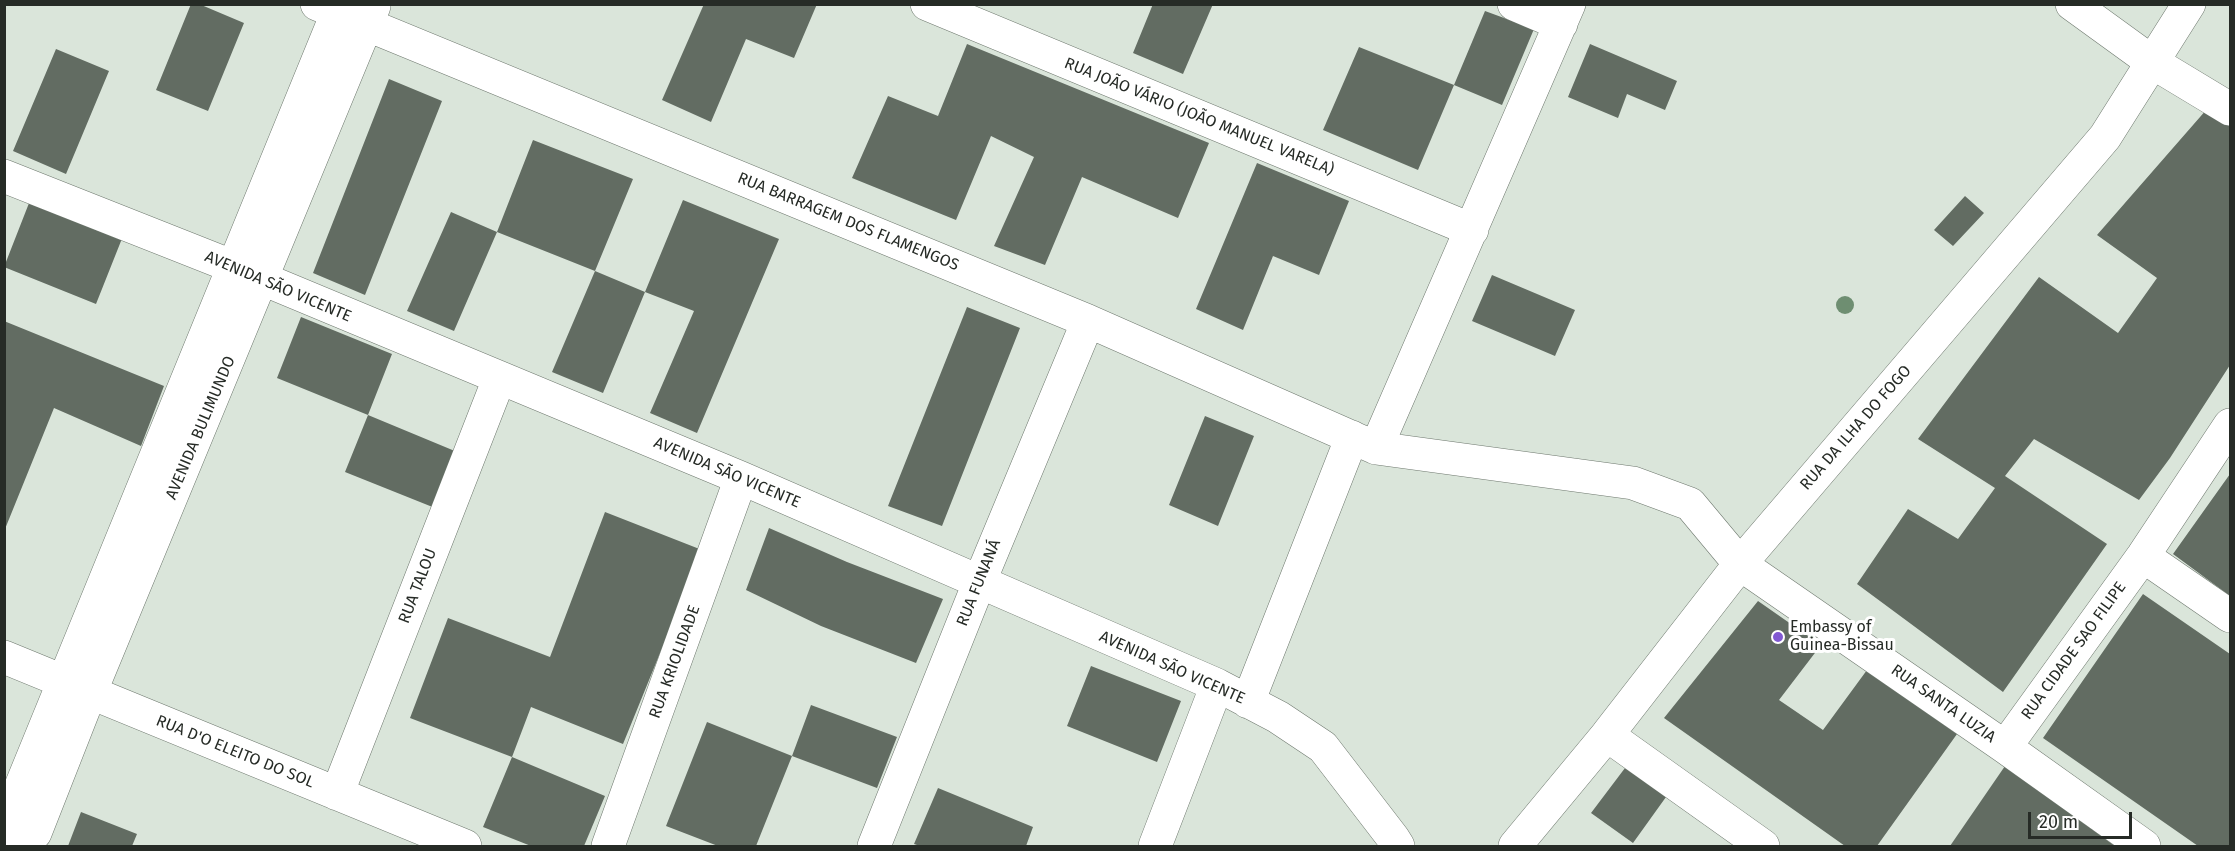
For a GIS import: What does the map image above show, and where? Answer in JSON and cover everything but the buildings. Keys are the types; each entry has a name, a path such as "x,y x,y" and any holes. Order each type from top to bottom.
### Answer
{"street":[{"name":"RUA JOÃO VÁRIO (JOÃO MANUEL VARELA)","path":"927,4 1472,230"},
{"path":"1248,702 1364,443 1472,230 1565,14 1514,4"},
{"path":"2072,4 2152,62 2230,109"},
{"name":"RUA DA ILHA DO FOGO","path":"1515,846 1607,735 1740,564 2105,137 2189,4"},
{"name":"AVENIDA BULIMUNDO","path":"6,846 6,823 77,687 248,274 347,11"},
{"name":"RUA BARRAGEM DOS FLAMENGOS","path":"347,11 1088,321 1364,443"},
{"name":"AVENIDA SÃO VICENTE","path":"4,176 248,274 741,478 1216,685 1278,717 1323,747 1398,846"},
{"name":"RUA FUNANÁ","path":"874,846 979,583 1088,321"},
{"name":"RUA TALOU","path":"337,794 500,379"},
{"name":"RUA CIDADE SAO FILIPE","path":"2005,747 2143,556 2230,424"},
{"name":"RUA SANTA LUZIA","path":"1364,443 1633,483 1690,504 1740,564 2144,846"},
{"name":"RUA KRIOLIDADE","path":"608,846 741,478"},
{"path":"2143,556 2230,616"},
{"name":"RUA D'O ELEITO DO SOL","path":"4,657 465,846"},
{"path":"1156,846 1216,685"},
{"name":"AVENIDA BULIMUNDO","path":"21,846 35,833 77,687"},
{"path":"1607,735 1763,846"}],"place":[{"name":"Embassy of Guinea-Bissau","path":"1778,637"}]}
